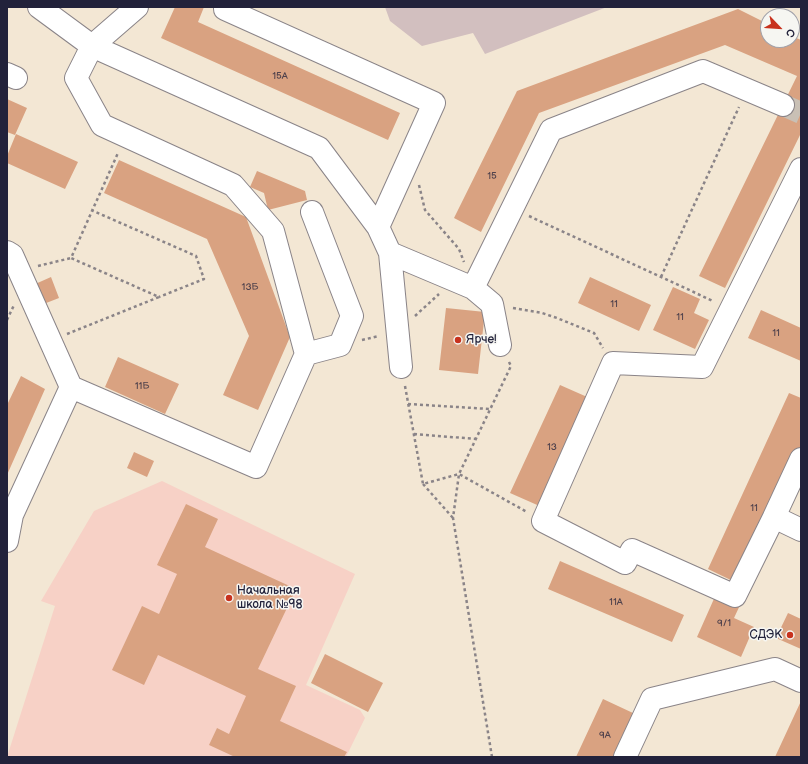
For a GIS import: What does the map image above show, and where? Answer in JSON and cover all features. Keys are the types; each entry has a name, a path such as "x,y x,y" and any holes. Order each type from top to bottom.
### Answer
{"lane":[{"path":"39,7 92,46 319,148 378,227 390,253 402,367"},
{"path":"7,252 12,255 71,387 256,467 306,354 273,231 233,185 102,125 76,78 92,46 137,7"},
{"path":"226,7 225,9 434,103 378,227"},
{"path":"473,288 551,130 703,71 783,105"},
{"path":"801,169 702,367 613,363 543,521 625,563 632,550 735,596 801,459"},
{"path":"306,354 340,345 352,316 312,212"},
{"path":"390,253 473,288 492,304 500,345"},
{"path":"7,541 12,515 71,387"},
{"path":"774,517 801,530"},
{"path":"625,757 652,699 774,669 801,682"}],"path":[{"path":"661,277 747,90"},
{"path":"71,258 125,136"},
{"path":"410,156 425,210 459,249 473,288"},
{"path":"512,208 731,309"},
{"path":"50,341 204,279 196,256 91,210"},
{"path":"19,271 71,258 159,297"},
{"path":"492,304 542,313 594,333 613,363"},
{"path":"492,757 454,518 459,474 511,366 500,345"},
{"path":"402,367 423,484 454,518"},
{"path":"408,404 490,409"},
{"path":"414,434 476,439"},
{"path":"423,484 459,474 543,521"}],"shaded area":[{"path":"385,7 607,7 485,54 473,33 422,46 390,21"},
{"path":"162,481 355,574 306,685 360,710 365,718 346,757 7,757 55,606 41,601 94,511"}],"building":[{"path":"175,7 204,7 198,22 400,113 388,140 161,38"},
{"path":"738,9 760,20 760,48 800,48 801,40 801,133 725,288 699,276 797,76 725,45 539,113 481,232 454,218 517,91"},
{"path":"7,99 27,108 15,135 7,132"},
{"path":"16,134 78,162 65,189 7,163 7,156"},
{"path":"119,160 246,217 290,337 258,410 223,395 249,336 207,239 104,193"},
{"path":"257,171 305,191 307,200 268,210 264,193 250,187"},
{"path":"51,277 59,298 41,305 33,285"},
{"path":"590,277 651,305 639,331 578,303"},
{"path":"673,287 700,299 694,313 709,320 695,349 653,330"},
{"path":"446,308 485,312 478,374 439,370"},
{"path":"761,310 801,328 801,361 748,338"},
{"path":"118,357 179,384 165,414 105,387"},
{"path":"21,376 45,389 7,475 7,405"},
{"path":"560,385 594,400 544,508 510,493"},
{"path":"789,393 801,398 801,446 737,583 708,569"},
{"path":"134,452 154,461 147,477 127,468"},
{"name":"Начальная школа №98","path":"186,504 218,519 205,547 296,589 258,669 296,686 280,721 347,752 344,757 235,757 209,745 217,728 229,734 246,696 158,655 144,685 112,670 142,606 159,614 177,574 157,565"},
{"path":"560,561 684,615 672,642 548,589"},
{"path":"717,592 741,603 734,618 754,627 741,657 697,637"},
{"path":"788,613 801,619 801,649 776,638"},
{"path":"325,654 383,683 368,712 311,683"},
{"path":"603,699 633,713 613,757 576,757"},
{"path":"801,701 801,757 775,757"}],"tunnel":[{"path":"783,105 801,113"}],"place":[{"name":"Ярче!","path":"458,340"},
{"name":"Начальная школа №98","path":"229,598"},
{"name":"СДЭК","path":"790,635"}]}
